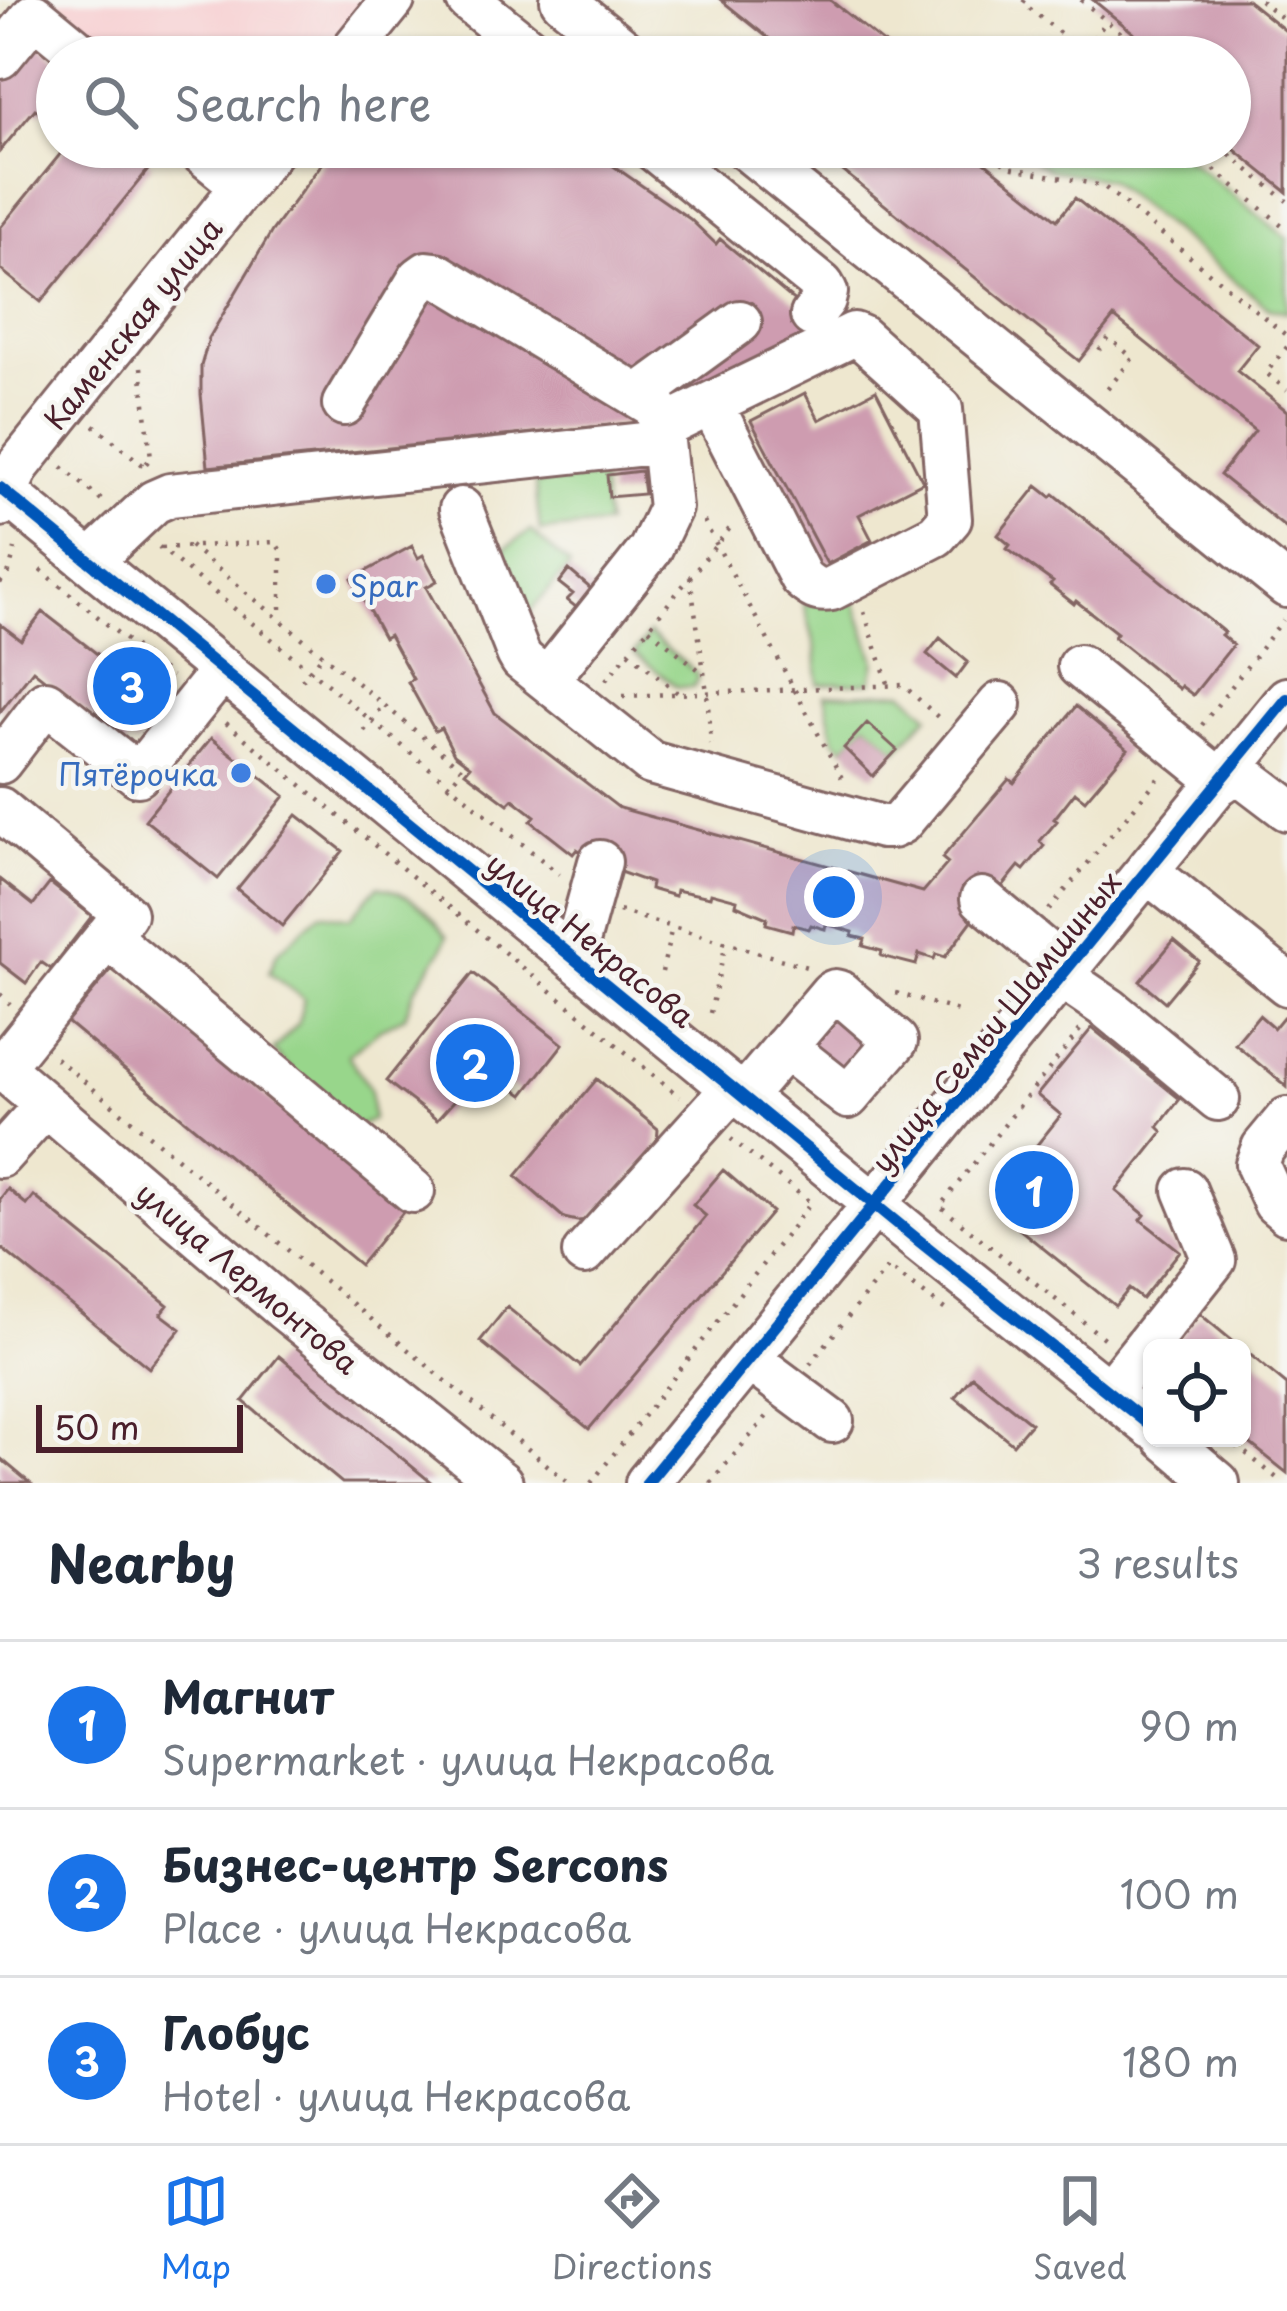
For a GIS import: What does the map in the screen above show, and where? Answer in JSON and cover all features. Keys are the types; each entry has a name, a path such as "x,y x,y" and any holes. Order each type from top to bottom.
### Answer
{"street":[{"path":"364,36 393,0"},
{"path":"468,0 513,36"},
{"path":"562,0 607,36"},
{"path":"0,57 34,15 60,36"},
{"path":"221,168 243,186"},
{"name":"Каменская улица","path":"2,495 18,466 257,168"},
{"path":"677,168 822,285 824,300 812,315"},
{"path":"770,168 1287,586"},
{"path":"344,404 427,273 436,274 657,436 670,508 569,692"},
{"path":"657,436 740,322"},
{"path":"91,561 146,536 154,502 170,494 657,436 712,406 854,334 935,401 943,419 950,519 936,535 831,589 811,587 801,578 712,406"},
{"name":"улица Некрасова","path":"2,495 91,561 210,684 574,956 876,1204 1122,1378 1143,1412"},
{"path":"461,509 522,660 569,692 651,763 892,827 1000,704"},
{"path":"1079,666 1228,775 1287,808"},
{"path":"0,762 46,703 138,775 210,684"},
{"name":"улица Семьи Шамшиных","path":"647,1483 1287,699"},
{"path":"0,809 124,914 10,1056"},
{"path":"574,956 583,870"},
{"path":"1148,872 1287,984"},
{"path":"982,899 1218,1099"},
{"path":"107,936 413,1191"},
{"path":"584,1253 706,1119 785,1047"},
{"name":"улица Лермонтова","path":"10,1056 45,1106 283,1308 501,1483"},
{"path":"0,1156 45,1106"},
{"path":"1287,1120 1263,1148 1257,1164 1275,1203 1287,1213"},
{"path":"1122,1378 1214,1260 1185,1190"},
{"path":"750,1360 832,1421"},
{"path":"1176,1447 1218,1483"}],"path":[{"path":"1025,0 1022,3 1060,36"},
{"path":"1081,0 1094,6 1122,36"},
{"path":"1260,0 1287,22"},
{"path":"1094,36 1106,21"},
{"path":"1013,168 1103,186 1287,336"},
{"path":"1212,168 1287,229"},
{"path":"1246,168 1287,201"},
{"path":"1099,350 1109,338 1133,358 1101,397"},
{"path":"1287,347 1266,373 1287,390"},
{"path":"133,480 151,458 140,360"},
{"path":"90,422 144,466"},
{"path":"657,436 866,822"},
{"path":"56,463 449,784 583,870"},
{"path":"569,692 629,652 758,494"},
{"path":"146,536 190,546 271,541 279,546 281,621"},
{"path":"190,546 462,769 442,794"},
{"path":"0,583 9,572 15,549"},
{"path":"34,564 210,684 706,1119 811,1203 591,1483"},
{"path":"690,577 714,780"},
{"path":"853,578 889,686"},
{"path":"648,628 704,674"},
{"path":"629,652 679,694"},
{"path":"302,680 323,655"},
{"path":"569,692 679,694 903,685 967,744"},
{"path":"364,730 384,705"},
{"path":"610,910 813,968"},
{"path":"662,973 672,927"},
{"path":"710,1012 725,943"},
{"path":"878,988 965,1013"},
{"path":"0,994 7,999 10,1056 568,1483"},
{"path":"1101,1004 940,1206 1122,1378"},
{"path":"1238,1447 1282,1483"}],"shaded area":[{"path":"56,0 376,0 347,36 101,36"}],"green space":[{"path":"1046,168 1199,168 1287,238 1287,312 1269,308 1107,179"},
{"path":"601,476 606,525 540,531 535,483"},
{"path":"531,531 570,566 522,621 495,555"},
{"path":"855,601 875,661 871,682 818,684 816,649 804,604"},
{"path":"649,634 695,672 694,687 677,687 634,653"},
{"path":"904,692 929,715 897,750 867,723 844,748 834,739 825,695"},
{"path":"378,886 418,903 447,936 415,989 405,1016 348,1055 370,1089 373,1119 347,1133 273,1050 298,1024 304,999 269,973 277,953 321,913 350,918"}],"building":[{"path":"721,0 830,0 875,36 766,36"},
{"path":"1093,0 1247,0 1287,32 1287,192 1251,163 1251,36 1137,36"},
{"path":"36,42 36,110 0,151 0,80"},
{"path":"49,168 150,168 41,302 0,269 0,228"},
{"path":"318,168 616,168 690,219 716,244 720,239 832,332 667,419 208,467 201,366 209,338 272,231"},
{"path":"839,168 992,168 1057,220 1075,198 1258,345 1237,371 1287,411 1287,529 1220,475 1255,431 1114,317 1079,361"},
{"path":"876,390 923,482 859,515 872,540 827,564 751,421 805,393 819,420"},
{"path":"641,471 644,494 609,497 607,475"},
{"path":"1037,486 1051,497 1054,494 1224,632 1221,635 1233,645 1193,695 1179,689 1114,637 1117,633 1007,549 1010,545 998,535"},
{"path":"412,546 418,558 423,555 437,581 426,587 495,713 619,808 923,892 948,863 942,858 1009,779 1014,783 1076,706 1128,749 1085,800 1075,792 1040,841 1044,846 1024,870 1019,866 1002,887 999,884 945,957 919,954 916,965 881,956 882,951 863,946 865,939 852,936 853,932 826,924 825,929 793,925 792,931 766,924 767,918 736,905 737,900 676,890 675,896 650,889 651,883 620,872 621,868 593,860 577,849 573,854 531,821 535,816 513,799 508,804 465,772 470,766 454,754 441,728 435,731 389,635 384,638 352,579"},
{"path":"569,570 597,594 582,612 567,600 573,594 559,583"},
{"path":"43,612 118,670 123,663 164,694 159,700 165,705 136,744 130,739 123,748 93,717 33,670 0,712 0,624 21,640"},
{"path":"940,638 968,662 956,678 927,654"},
{"path":"867,723 897,750 873,776 844,748"},
{"path":"211,738 285,796 218,879 145,820"},
{"path":"297,815 343,851 282,926 237,889"},
{"path":"0,879 33,905 50,883 92,916 51,969 41,962 26,983 0,963"},
{"path":"1174,940 1199,961 1165,1002 1140,981"},
{"path":"112,969 404,1211 360,1265 67,1022"},
{"path":"473,973 563,1044 523,1095 509,1085 468,1085 437,1120 386,1081"},
{"path":"836,1007 878,1042 846,1081 803,1046"},
{"path":"1259,1015 1274,1028 1283,1017 1287,1020 1287,1087 1235,1044"},
{"path":"1092,1028 1180,1099 1158,1127 1163,1132 1116,1191 1145,1215 1141,1220 1180,1251 1142,1299 1129,1289 1115,1306 1008,1220 1019,1206 1000,1191 1061,1115 1037,1095"},
{"path":"597,1079 658,1129 656,1153 589,1220 577,1221 564,1218 516,1176"},
{"path":"723,1170 772,1212 589,1429 480,1341 507,1307 580,1366 706,1216 693,1205"},
{"path":"8,1189 27,1205 34,1196 168,1305 161,1314 181,1329 149,1368 0,1247 0,1199"},
{"path":"1200,1314 1230,1339 1179,1339"},
{"path":"1251,1355 1287,1385 1287,1473 1251,1444"},
{"path":"279,1356 432,1483 342,1483 243,1401"},
{"path":"972,1376 1031,1423 1013,1444 955,1397"},
{"path":"0,1458 30,1483 0,1483"}],"cycle path":[{"path":"0,488 1143,1420"},
{"path":"647,1483 1287,699"}],"place":[{"name":"Spar","path":"326,584"},
{"name":"Глобус","path":"132,686"},
{"name":"Пятёрочка","path":"241,773"},
{"name":"Бизнес-центр Sercons","path":"475,1063"},
{"name":"Магнит","path":"1034,1190"}]}
